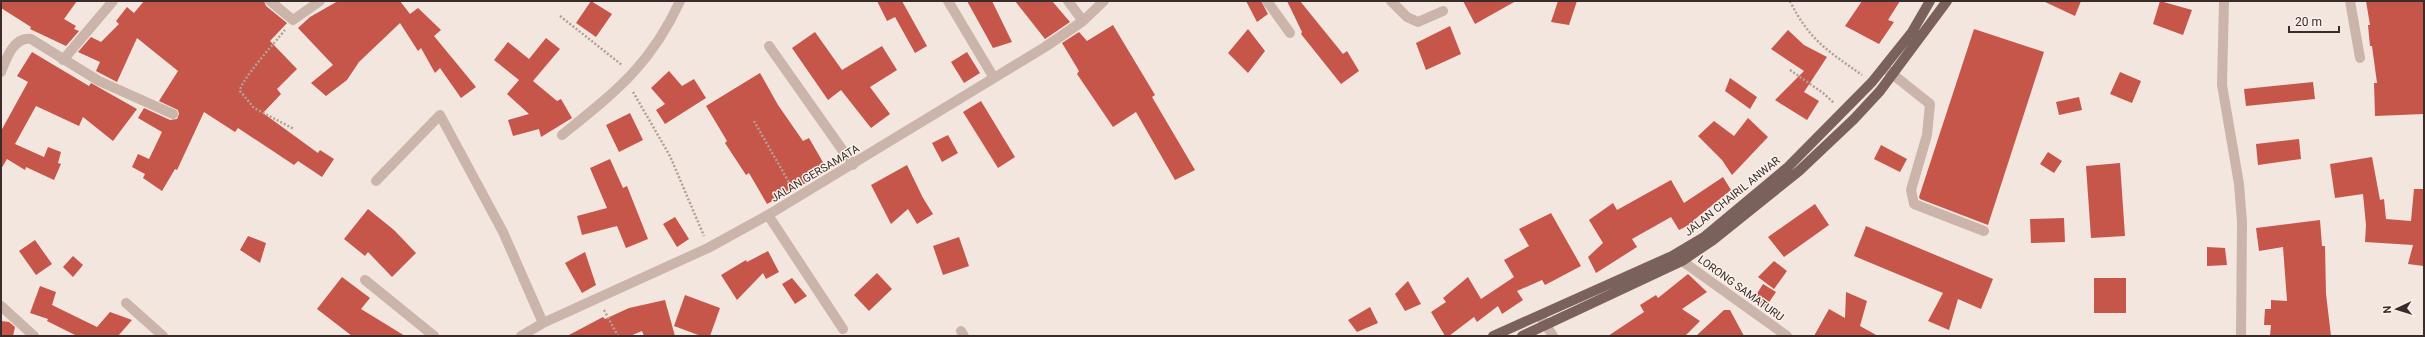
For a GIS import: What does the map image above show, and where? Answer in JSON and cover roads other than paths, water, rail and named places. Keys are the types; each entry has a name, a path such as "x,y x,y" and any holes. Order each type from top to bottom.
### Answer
{"main road":[{"name":"JALAN CHAIRIL ANWAR","path":"1493,336 1538,314 1672,256 1704,237 1788,167 1872,82 1912,32 1930,1"},
{"name":"JALAN CHAIRIL ANWAR","path":"1522,336 1682,261 1713,240 1799,171 1854,119 1892,75 1947,1"}],"street":[{"path":"63,60 113,1"},
{"path":"270,1 292,20 320,1"},
{"path":"562,135 630,77 661,39 680,1"},
{"path":"948,1 994,78"},
{"path":"1068,1 1083,21"},
{"name":"JALAN GERSAMATA","path":"521,336 543,323 708,248 798,198 994,78 1083,21 1104,1"},
{"path":"1267,1 1290,33"},
{"path":"1391,1 1407,17 1418,22 1443,11"},
{"path":"2224,1 2222,85 2240,184 2242,222 2241,336"},
{"path":"2350,1 2360,58"},
{"path":"1,72 18,41 24,38 31,39 99,81 172,114"},
{"path":"769,46 853,165"},
{"path":"1884,68 1930,104 1927,135 1912,190 1914,204 1984,231"},
{"path":"376,181 440,115 503,232 543,323"},
{"path":"768,215 843,328"},
{"name":"LORONG SAMATURU","path":"1682,261 1787,336"},
{"path":"365,280 434,336"},
{"path":"126,302 163,336"},
{"path":"1,306 34,336"},
{"path":"1538,314 1547,325 1552,336"}]}
